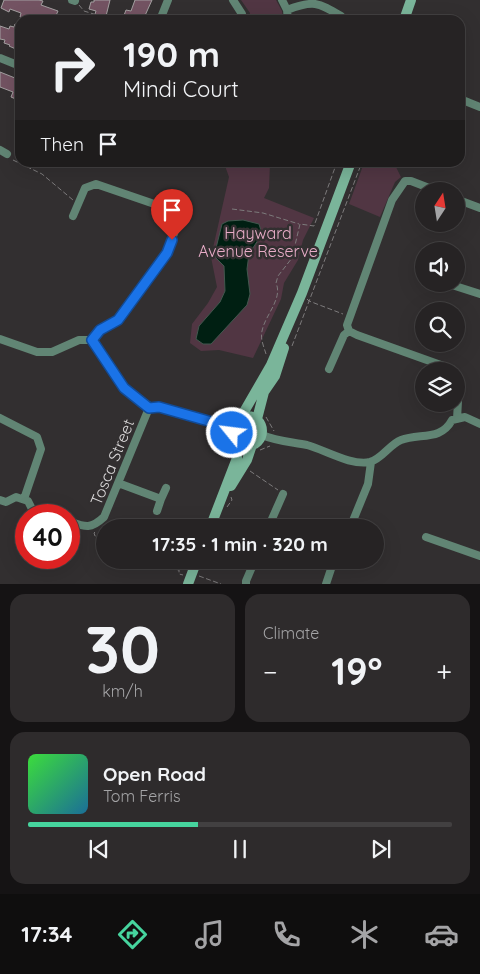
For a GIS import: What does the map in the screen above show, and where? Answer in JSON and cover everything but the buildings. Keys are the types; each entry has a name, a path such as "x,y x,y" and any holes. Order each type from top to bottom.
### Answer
{"street":[{"path":"162,15 168,0"},
{"path":"233,0 242,15"},
{"path":"282,0 288,15"},
{"path":"406,15 411,0"},
{"path":"287,10 304,2 323,5 339,15"},
{"path":"0,58 15,64"},
{"path":"465,101 480,107"},
{"path":"214,519 237,458 236,441 232,429 271,365 302,293 349,167"},
{"path":"349,331 347,325 392,200 405,181 415,183"},
{"path":"73,216 85,188 96,184 166,208 174,218 176,228 167,253 118,320 100,330 92,340"},
{"path":"465,202 480,208"},
{"path":"465,289 480,294"},
{"path":"257,419 264,392 279,366 302,293"},
{"path":"329,369 344,335 349,331"},
{"path":"349,331 433,362"},
{"path":"0,339 37,352 52,352 79,340 92,340"},
{"path":"92,340 124,388 149,408 159,407 232,429"},
{"name":"Tosca Street","path":"102,519 149,408"},
{"path":"457,412 457,419"},
{"path":"236,441 244,445 252,445 262,435 262,426 257,419 249,416 240,417"},
{"path":"262,435 308,446 357,462 371,462 400,440 438,434 448,429 452,420 465,417 480,424"},
{"path":"0,418 37,437 41,449 24,499"},
{"path":"219,506 247,460 252,445"},
{"path":"354,519 368,484 371,462"},
{"path":"118,483 161,499"},
{"path":"157,511 166,488"},
{"path":"272,519 283,494"},
{"path":"0,500 6,502 16,496 28,501 30,504"},
{"name":"Tosca Street","path":"80,525 87,527 96,524"},
{"path":"426,538 480,556"},
{"path":"246,584 251,569"},
{"path":"326,584 331,569"}],"path":[{"path":"74,0 84,11 97,15"},
{"path":"4,152 15,161"},
{"path":"27,167 42,174 78,204"},
{"path":"232,209 314,226 335,167"},
{"path":"266,360 261,332 278,296 279,289 276,283 278,276 292,258 300,224"},
{"path":"302,293 309,301 350,316"},
{"path":"246,468 283,494"},
{"path":"176,569 180,570 179,574 192,579 221,584"}],"green space":[{"path":"241,0 276,0 282,15 250,15"},
{"name":"Hayward Avenue Reserve","path":"225,167 270,167 269,188 264,198 314,218 303,240 298,260 284,283 281,299 253,358 219,350 201,351 190,343 192,324 208,303 217,287 211,257 229,177"},
{"path":"363,167 396,167 401,177 395,182 380,217 349,204"}],"shaded area":[{"path":"243,220 259,224 262,234 249,254 247,269 250,294 247,305 211,344 203,344 196,339 199,326 220,302 225,291 224,266 216,258 215,252 222,224 228,221"}],"route":[{"path":"172,240 167,253 118,320 100,330 92,340 124,388 149,408 159,407 226,426 232,429 232,433"}]}
